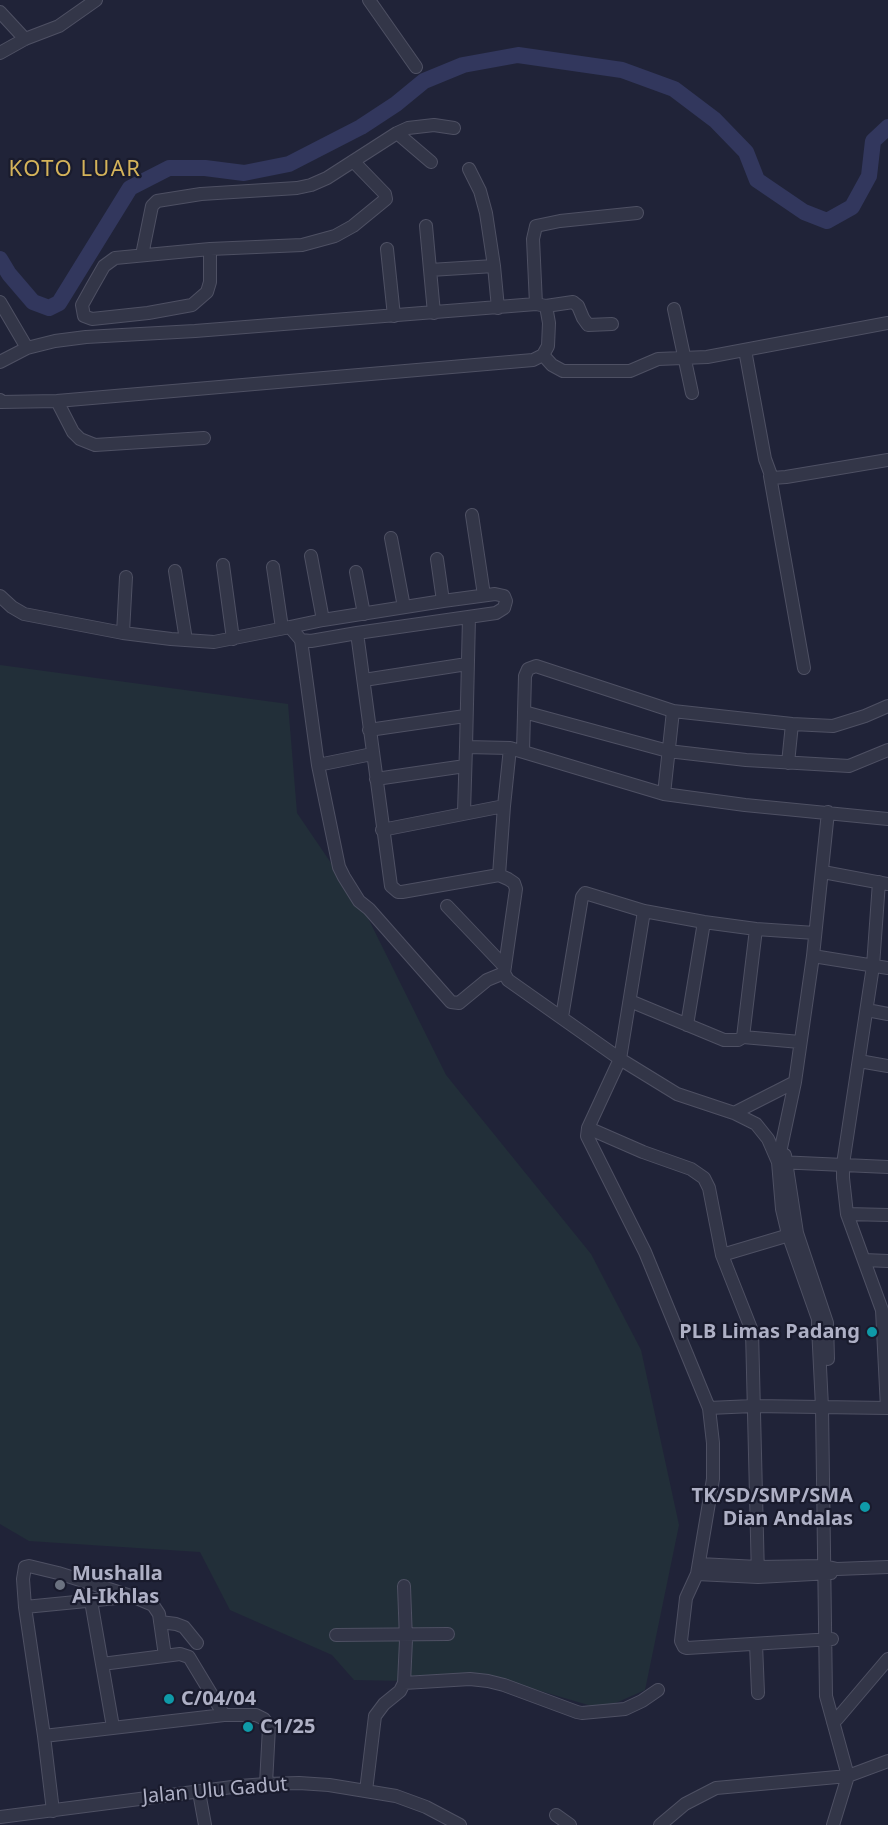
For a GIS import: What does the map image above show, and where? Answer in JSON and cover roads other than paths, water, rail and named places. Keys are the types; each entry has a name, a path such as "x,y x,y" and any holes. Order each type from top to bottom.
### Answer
{"street":[{"path":"0,53 25,39 59,26 96,0"},
{"path":"369,0 416,67"},
{"path":"0,12 25,39"},
{"path":"142,255 152,206 157,201 201,194 297,188 317,184 397,133 422,125 454,128"},
{"path":"397,133 431,162"},
{"path":"210,249 210,282 207,292 192,305 148,313 92,319 84,316 82,305 104,266 115,258 210,249 302,245 335,236 353,226 386,199 385,194 353,161"},
{"path":"469,169 480,191 486,213 498,308"},
{"path":"0,401 57,400 533,360 543,355 549,339 549,323 541,305 533,239 536,226 560,221 637,213"},
{"path":"426,226 434,313"},
{"path":"387,249 394,316"},
{"path":"430,270 494,266"},
{"path":"0,302 27,348"},
{"path":"0,362 27,348 67,340 573,302 578,306 588,325 612,324"},
{"path":"674,309 692,393"},
{"path":"67,340 92,319"},
{"path":"543,355 552,366 563,371 617,372 638,369 658,359 707,357 888,323"},
{"path":"745,350 804,668"},
{"path":"57,400 73,432 80,439 95,445 204,438"},
{"path":"770,476 786,477 888,460"},
{"path":"472,515 484,595"},
{"path":"392,538 404,607"},
{"path":"311,556 323,620"},
{"path":"437,559 443,601"},
{"path":"223,565 233,639"},
{"path":"0,596 24,614 123,633 214,642 233,639 286,628 323,620 484,595 504,596 506,601 504,608 495,613 311,641 301,640 286,628 273,567"},
{"path":"175,571 186,640"},
{"path":"356,572 364,614"},
{"path":"123,633 126,576"},
{"path":"464,812 469,617"},
{"path":"357,633 391,885 398,892 499,875 514,883 516,889 505,970 508,981 620,1059 677,1094 734,1113 756,1124 783,1162"},
{"path":"301,640 318,765 339,867 359,901 369,909 451,1002 459,1003 487,980 505,970"},
{"path":"364,680 467,664"},
{"path":"523,751 525,676 528,669 536,666 674,711 792,724 833,726 888,706"},
{"path":"664,794 674,711"},
{"path":"524,712 668,751 746,760 849,766 888,750"},
{"path":"369,730 465,716"},
{"path":"788,763 792,724"},
{"path":"466,747 510,748 523,751 664,794 745,805 888,819"},
{"path":"499,875 510,748"},
{"path":"318,765 372,754"},
{"path":"376,779 465,766"},
{"path":"382,830 464,812 504,806"},
{"path":"828,812 813,956 783,1148 782,1209 827,1323 825,1407 830,1570 826,1696 852,1775 840,1825"},
{"path":"709,1408 753,1406 887,1408 885,1310 847,1214 843,1164 860,1061 884,883 823,872"},
{"path":"562,1017 583,894 644,911 704,922 756,929 815,933"},
{"path":"447,906 505,970"},
{"path":"644,911 620,1059 588,1128 588,1140 645,1252 709,1408 713,1443 713,1479 698,1569 686,1598 681,1641 684,1647 829,1639"},
{"path":"687,1025 704,922"},
{"path":"743,1037 756,929"},
{"path":"813,956 888,968"},
{"path":"630,1001 724,1040 738,1040 743,1037 800,1042"},
{"path":"867,1010 888,1014"},
{"path":"860,1061 888,1066"},
{"path":"734,1113 795,1082"},
{"path":"588,1128 643,1152 691,1169 704,1178 709,1188 723,1255 752,1332 758,1572"},
{"path":"783,1162 888,1167"},
{"path":"847,1214 888,1215"},
{"path":"723,1255 793,1234"},
{"path":"864,1260 888,1261"},
{"path":"53,1811 45,1736 25,1607 25,1568 29,1566 147,1602 157,1609 165,1656"},
{"path":"698,1569 758,1572 888,1567"},
{"path":"366,1791 375,1716 384,1704 400,1691 404,1683 406,1636 404,1586"},
{"path":"25,1607 134,1597"},
{"path":"91,1601 113,1727"},
{"path":"160,1622 184,1627 197,1643"},
{"path":"336,1635 447,1634"},
{"path":"756,1644 758,1693"},
{"path":"102,1664 185,1655 193,1660 224,1715"},
{"path":"835,1721 888,1659"},
{"path":"404,1683 470,1679 488,1681 577,1712 625,1709 658,1690"},
{"path":"45,1736 224,1715 256,1715 264,1719 269,1727 266,1784"},
{"path":"660,1825 685,1804 716,1788 852,1775 888,1761"},
{"path":"834,1825 852,1775"},
{"name":"Jalan Ulu Gadut","path":"0,1817 31,1819 53,1811 125,1800 266,1784 329,1785 396,1796 426,1807 460,1825"},
{"path":"200,1792 205,1825"},
{"path":"556,1815 570,1825"}],"waterway":[{"path":"0,259 9,274 33,302 49,308 59,303 130,188 169,168 205,168 244,173 289,164 361,127 396,104 424,81 463,65 518,55 622,70 674,89 715,120 746,152 757,180 804,212 827,221 852,207 869,176 873,141 888,127"}],"place":[{"name":"PLB Limas Padang","path":"872,1332"},
{"name":"TK/SD/SMP/SMA Dian Andalas","path":"865,1507"},
{"name":"Mushalla Al-Ikhlas","path":"60,1585"},
{"name":"C/04/04","path":"169,1699"},
{"name":"C1/25","path":"248,1727"}],"district":[{"name":"KOTO LUAR","path":"75,170"}]}
